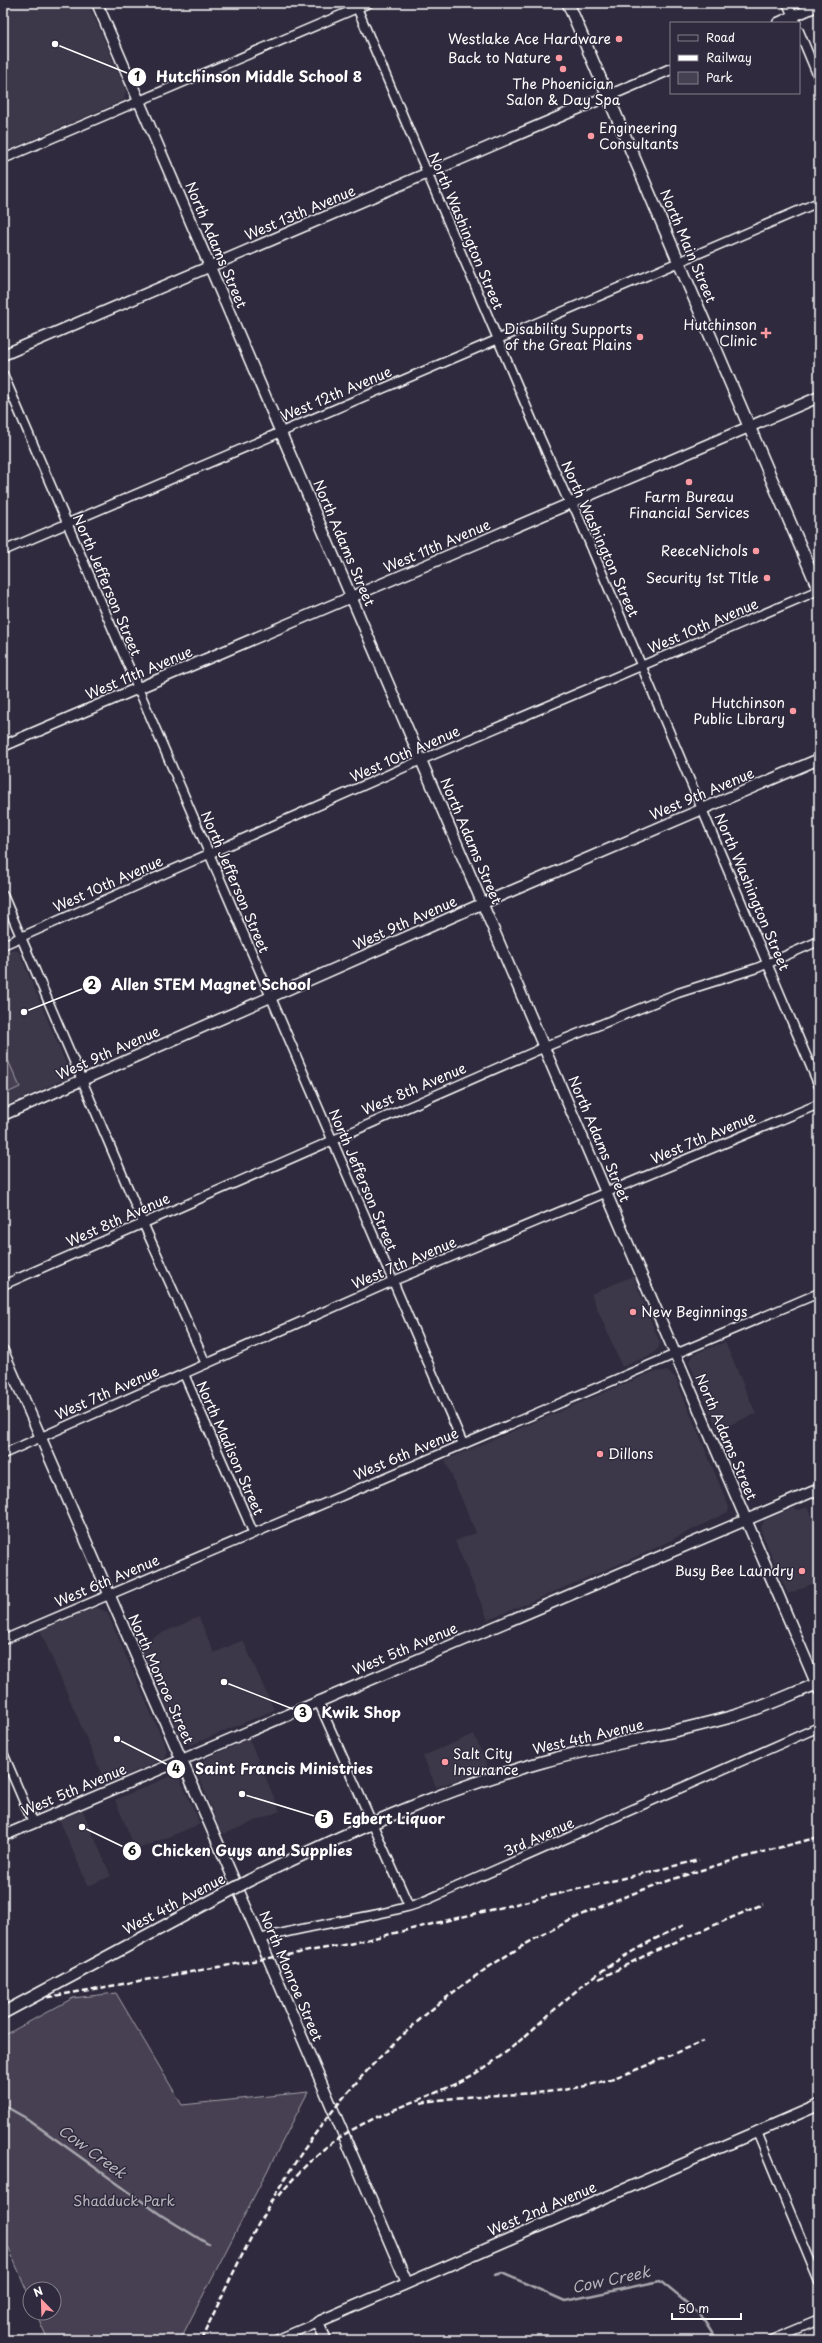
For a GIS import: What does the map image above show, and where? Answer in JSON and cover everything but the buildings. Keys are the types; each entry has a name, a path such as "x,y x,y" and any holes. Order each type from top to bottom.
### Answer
{"main road":[{"name":"North Main Street","path":"568,3 819,590"},
{"name":"West 4th Avenue","path":"3,2013 250,1880 372,1823 460,1789 543,1762 652,1738 736,1716 818,1685"}],"street":[{"name":"North Adams Street","path":"97,3 818,1685"},
{"path":"3,159 356,6 368,3"},
{"path":"787,3 794,20"},
{"path":"783,22 794,20 819,5"},
{"name":"North Washington Street","path":"356,6 563,489 572,504 643,665 819,1086"},
{"path":"800,33 819,79"},
{"name":"West 13th Avenue","path":"3,355 670,69"},
{"name":"West 12th Avenue","path":"3,551 819,202"},
{"name":"North Jefferson Street","path":"3,374 463,1444"},
{"name":"West 11th Avenue","path":"3,746 819,398"},
{"name":"West 10th Avenue","path":"3,945 421,760 819,590"},
{"name":"West 9th Avenue","path":"3,1115 482,904 819,759"},
{"name":"North Madison Street","path":"3,895 143,1223 206,1364"},
{"name":"West 8th Avenue","path":"3,1285 331,1139 545,1047 678,993 767,963 819,941"},
{"name":"West 7th Avenue","path":"3,1454 393,1281 819,1104"},
{"name":"West 6th Avenue","path":"3,1640 253,1532 819,1293"},
{"name":"North Monroe Street","path":"3,1351 260,1940 407,2283"},
{"name":"North Madison Street","path":"184,1374 253,1532"},
{"name":"West 5th Avenue","path":"3,1836 819,1489"},
{"path":"318,1701 409,1906"},
{"name":"3rd Avenue","path":"260,1940 281,1933 364,1918 409,1906 461,1885 819,1727"},
{"path":"3,1753 33,1823"},
{"name":"West 2nd Avenue","path":"276,2340 819,2105"},
{"path":"757,2132 819,2282"},
{"path":"771,2340 819,2320"},
{"path":"318,2322 326,2340"}],"shaded area":[{"path":"3,3 88,3 126,90 124,100 3,152"},
{"path":"14,949 19,952 70,1073 67,1078 3,1107 3,953"},
{"path":"633,1276 660,1343 659,1347 653,1354 622,1367 591,1294"},
{"path":"725,1342 756,1414 717,1430 689,1362 694,1354"},
{"path":"667,1371 675,1377 729,1507 728,1512 643,1554 488,1620 455,1541 476,1533 445,1460 653,1372"},
{"path":"807,1507 819,1533 819,1581 788,1594 761,1531 762,1525 765,1520 794,1508 799,1510"},
{"path":"98,1608 107,1612 167,1750 164,1759 106,1784 40,1630 89,1609"},
{"path":"199,1617 214,1653 243,1640 274,1710 191,1745 181,1738 139,1643"},
{"path":"474,1734 489,1770 436,1787 423,1756"},
{"path":"249,1739 280,1811 224,1834 220,1830 195,1767 207,1758"},
{"path":"175,1774 180,1779 200,1824 136,1850 115,1800"},
{"path":"82,1809 111,1876 88,1886 59,1819"}],"green space":[{"path":"3,1049 20,1087 3,1095"},
{"name":"Shadduck Park","path":"116,1993 182,2105 308,2092 180,2340 48,2340 40,2321 62,2321 62,2281 23,2281 3,2235 3,2036 73,1998"}],"waterway":[{"name":"Cow Creek","path":"3,2105 26,2118 161,2215 208,2244"},
{"name":"Cow Creek","path":"495,2275 502,2273 565,2301 660,2281 699,2313 714,2336"}],"railway":[{"path":"201,2340 240,2259 272,2199 316,2133 350,2090 388,2049 429,2012 472,1979 518,1948 567,1922 619,1899 668,1881 819,1837"},
{"path":"3,2005 349,1944 699,1860"},
{"path":"599,1979 648,1954 763,1904"},
{"path":"279,2196 309,2162 336,2140 379,2116 433,2094 484,2068 498,2059 573,1993 597,1974 633,1951 684,1925"},
{"path":"421,2103 458,2098 532,2093 586,2086 638,2069 703,2041"}],"place":[{"name":"Westlake Ace Hardware","path":"619,39"},
{"name":"Hutchinson Middle School 8","path":"55,44"},
{"name":"Back to Nature","path":"559,58"},
{"name":"The Phoenician Salon & Day Spa","path":"563,69"},
{"name":"Engineering Consultants","path":"591,136"},
{"name":"Hutchinson Clinic","path":"766,333"},
{"name":"Disability Supports of the Great Plains","path":"640,337"},
{"name":"Farm Bureau Financial Services","path":"689,482"},
{"name":"ReeceNichols","path":"756,551"},
{"name":"Security 1st TItle","path":"767,578"},
{"name":"Hutchinson Public Library","path":"793,711"},
{"name":"Allen STEM Magnet School","path":"24,1012"},
{"name":"New Beginnings","path":"633,1312"},
{"name":"Dillons","path":"600,1454"},
{"name":"Busy Bee Laundry","path":"802,1571"},
{"name":"Kwik Shop","path":"224,1682"},
{"name":"Saint Francis Ministries","path":"117,1739"},
{"name":"Salt City Insurance","path":"445,1762"},
{"name":"Egbert Liquor","path":"242,1794"},
{"name":"Chicken Guys and Supplies","path":"82,1827"}]}
